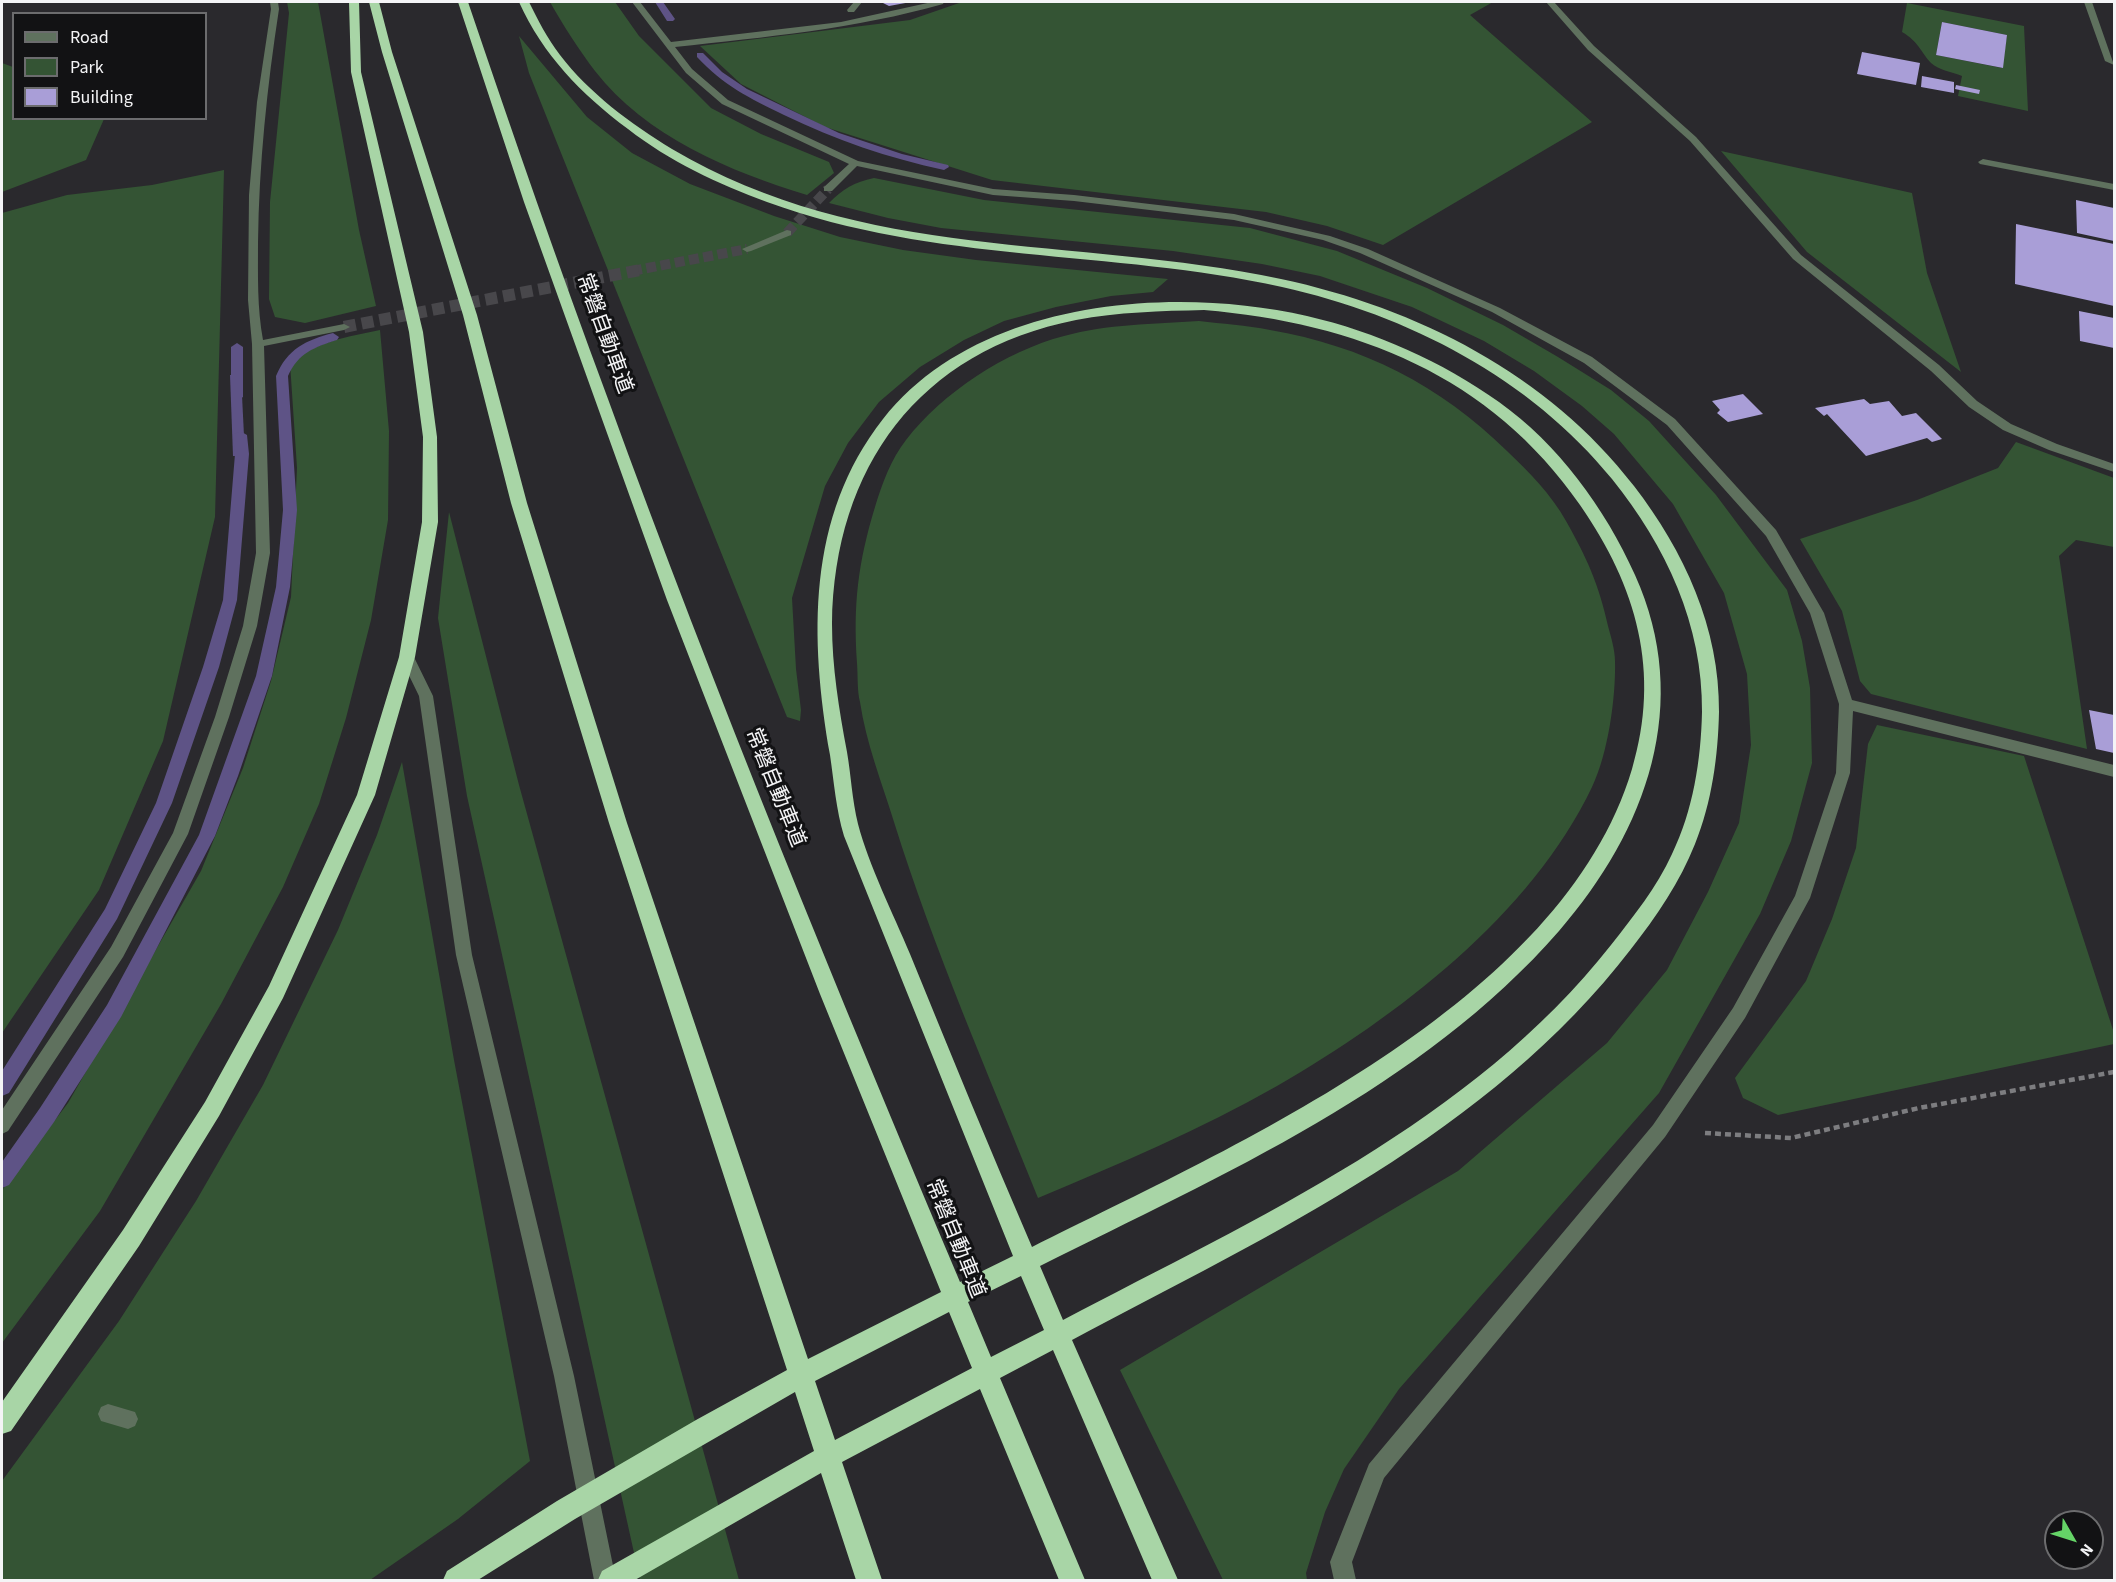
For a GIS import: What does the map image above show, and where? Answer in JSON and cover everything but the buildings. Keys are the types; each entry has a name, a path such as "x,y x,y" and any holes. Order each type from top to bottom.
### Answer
{"highway":[{"path":"2,1422 130,1238 212,1109 276,992 366,795 407,657 430,522 430,437 416,332 356,72 354,2"},
{"path":"374,2 387,52 470,315 519,503 614,812 869,1581"},
{"name":"常磐自動車道","path":"463,2 626,467 737,758 924,1224 1072,1581"},
{"path":"524,2 560,63 621,120 677,158 732,186 788,206 894,234 956,244 1183,266 1286,284 1371,310 1463,351 1509,377 1545,402 1581,436 1617,475 1670,551 1705,643 1712,694 1702,798 1685,848 1659,895 1622,947 1569,1009 1516,1060 1448,1112 1369,1167 1313,1200 787,1478 611,1581"},
{"path":"456,1581 508,1544 749,1404 1105,1222 1270,1139 1376,1076 1447,1024 1509,971 1559,918 1595,869 1641,773 1651,724 1654,677 1648,633 1636,595 1613,547 1583,496 1533,439 1500,410 1427,364 1350,332 1276,313 1233,307 1147,305 1057,319 1011,335 972,353 940,373 909,398 867,456 847,494 835,538 825,594 825,658 850,828 991,1181 1165,1581"}],"street":[{"path":"2,1125 117,952 180,834 222,717 250,626 262,553 258,344 253,320 253,209 274,2"},
{"path":"636,2 689,71 725,102 855,163 993,192 1074,198 1234,216 1326,238 1364,251 1496,309 1588,360 1671,422 1771,534 1817,613 1846,704 1843,773 1802,898 1739,1013 1659,1131 1376,1471 1341,1562 1345,1581"},
{"path":"851,10 858,2"},
{"path":"670,45 866,21 905,13 940,2"},
{"path":"1550,2 1591,48 1693,139 1797,257 1935,368 1973,404 2007,427 2053,447 2115,468"},
{"path":"2088,2 2110,61 2115,62"},
{"path":"1983,162 2115,187"},
{"path":"828,189 855,163"},
{"path":"747,249 787,233"},
{"path":"258,344 344,327"},
{"path":"407,657 426,696 464,955 561,1364 605,1581"},
{"path":"1846,704 2115,771"},
{"path":"108,1414 128,1419"}],"path":[{"path":"1659,1131 1791,1137 1919,1108 2115,1072"}],"green space":[{"path":"287,2 318,2 359,230 376,306 305,323 275,317 269,299 270,202 289,13"},
{"path":"550,2 615,2 639,36 711,108 761,134 829,162 834,173 807,195 720,163 664,133 615,94 595,71"},
{"path":"962,2 1493,2 1470,15 1592,122 1383,245 1327,226 1266,212 992,180 825,127 741,84 700,46 910,20"},
{"path":"1907,3 2024,26 2028,111 1958,96 1962,76 1931,63 1916,43 1902,32","holes":["1942,22 2007,35 2002,68 1936,55"]},
{"path":"519,36 587,117 632,153 690,184 774,216 840,237 903,250 976,260 1168,279 1153,292 1111,296 1056,307 1004,321 964,340 920,367 879,402 848,443 825,486 792,598 800,721 787,717 529,73"},
{"path":"2,63 12,67 12,120 104,120 86,160 2,192"},
{"path":"1721,151 1912,193 1927,273 1961,372 1807,252"},
{"path":"224,170 215,517 163,741 99,890 2,1033 2,213 67,195 152,185"},
{"path":"874,178 984,200 1250,228 1337,251 1427,288 1503,325 1558,357 1611,390 1649,421 1716,495 1787,590 1802,641 1810,688 1812,763 1791,841 1760,914 1659,1093 1399,1389 1344,1469 1325,1512 1306,1573 1307,1580 1223,1580 1120,1370 1458,1171 1607,1043 1667,970 1708,892 1739,823 1751,745 1747,674 1724,593 1673,504 1614,434 1582,406 1534,371 1484,341 1412,307 1320,276 1262,264 1173,251 941,228 829,203 849,187"},
{"path":"1199,321 1252,327 1304,337 1368,358 1427,388 1455,406 1515,459 1554,502 1592,572 1615,657 1614,691 1607,742 1592,787 1566,834 1534,878 1497,920 1457,959 1413,995 1322,1059 1248,1102 1159,1146 1038,1198 926,917 870,748 858,688 856,602 861,565 878,498 896,455 921,423 957,390 998,363 1042,343 1064,336 1114,327"},
{"path":"380,330 389,431 388,520 371,620 346,718 319,804 283,887 221,1004 100,1211 2,1343 2,1190 68,1103 201,871 243,768 271,681 291,597 297,468 290,363 321,345"},
{"path":"2016,442 2114,478 2114,547 2076,540 2059,556 2087,749 1871,694 1860,681 1842,611 1800,539 1917,500 1998,468"},
{"path":"449,512 519,785 739,1580 640,1580 467,796 438,618"},
{"path":"1877,725 2024,756 2114,1033 2114,1044 1778,1115 1743,1098 1735,1078 1806,981 1832,919 1856,848 1868,744"},
{"path":"402,762 454,1060 530,1461 458,1519 370,1580 2,1580 2,1481 119,1321 196,1201 263,1085 338,930 377,835"}],"shaded area":[{"path":"230,375 241,375 245,456 233,456"}],"waterway":[{"path":"659,2 670,19"},
{"path":"700,55 718,74 743,91 835,135 899,157 944,167"},
{"path":"2,1178 47,1115 114,1011 207,836 264,676 278,618 290,510 282,376 290,360 301,349 333,337"},
{"path":"237,347 237,397"},
{"path":"2,1087 111,914 164,803 211,667 230,600 242,454 240,435"}],"tunnel":[{"path":"787,233 828,189"},
{"path":"632,271 747,249"},
{"path":"344,327 640,270"}]}
